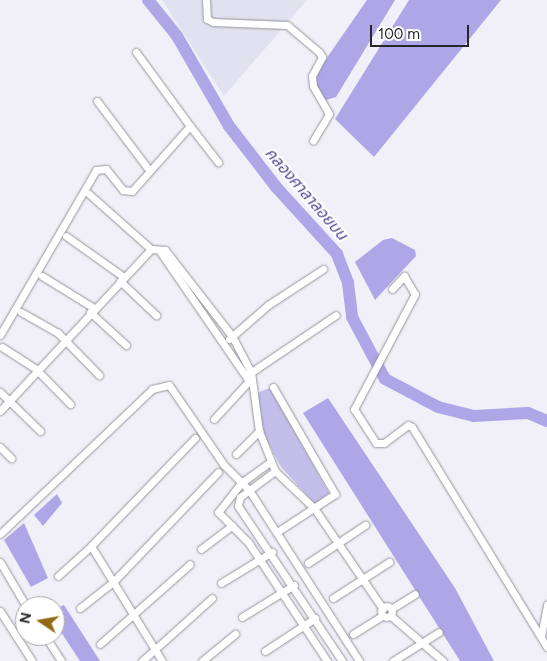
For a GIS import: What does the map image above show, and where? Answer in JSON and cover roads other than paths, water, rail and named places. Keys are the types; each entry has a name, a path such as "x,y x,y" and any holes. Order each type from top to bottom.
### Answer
{"street":[{"path":"206,0 207,19 213,22 287,25 322,57 312,76 313,86 329,114 313,141"},
{"path":"136,52 218,162"},
{"path":"98,101 149,170"},
{"path":"0,335 96,170 106,169 127,191 190,126"},
{"path":"89,194 151,249 165,250 251,372"},
{"path":"66,236 122,280 156,315"},
{"path":"0,411 9,398 36,369 151,249"},
{"path":"229,339 323,269"},
{"path":"42,276 92,310 126,345"},
{"path":"392,289 404,276 415,294 354,409 376,443 384,443 408,425 412,427 547,647"},
{"path":"21,312 64,340 99,375"},
{"path":"214,419 251,372 336,315"},
{"path":"229,339 246,380 259,430 275,471 314,508 340,542 383,612"},
{"path":"2,347 36,369 70,404"},
{"path":"0,534 152,389 163,384 169,385 241,483 249,490 359,661"},
{"path":"273,387 333,487 333,496 280,530"},
{"path":"0,392 9,398 40,431"},
{"path":"236,454 259,430"},
{"path":"58,576 91,546 195,438"},
{"path":"0,447 11,458"},
{"path":"270,462 241,483 218,512 261,559 325,660 336,652"},
{"path":"275,471 240,497 238,506 272,552 342,661"},
{"path":"80,608 113,582 218,472"},
{"path":"308,563 365,525"},
{"path":"201,549 232,526"},
{"path":"91,546 162,661"},
{"path":"221,583 272,552"},
{"path":"0,562 20,596"},
{"path":"333,598 389,562"},
{"path":"100,644 134,616 190,564"},
{"path":"242,617 294,585"},
{"path":"391,613 415,594"},
{"path":"142,661 212,598"},
{"path":"541,636 547,605"},
{"path":"0,610 32,661"},
{"path":"353,634 383,612 391,613 418,644 443,661"},
{"path":"266,651 315,618"},
{"path":"393,661 439,632"},
{"path":"202,661 235,634"},
{"path":"51,646 61,661"}],"waterway":[{"name":"คลองศาลาลอยบน","path":"148,0 177,36 229,126 277,188 337,254 348,283 352,317 385,379 438,407 474,416 528,413 547,421"}]}
